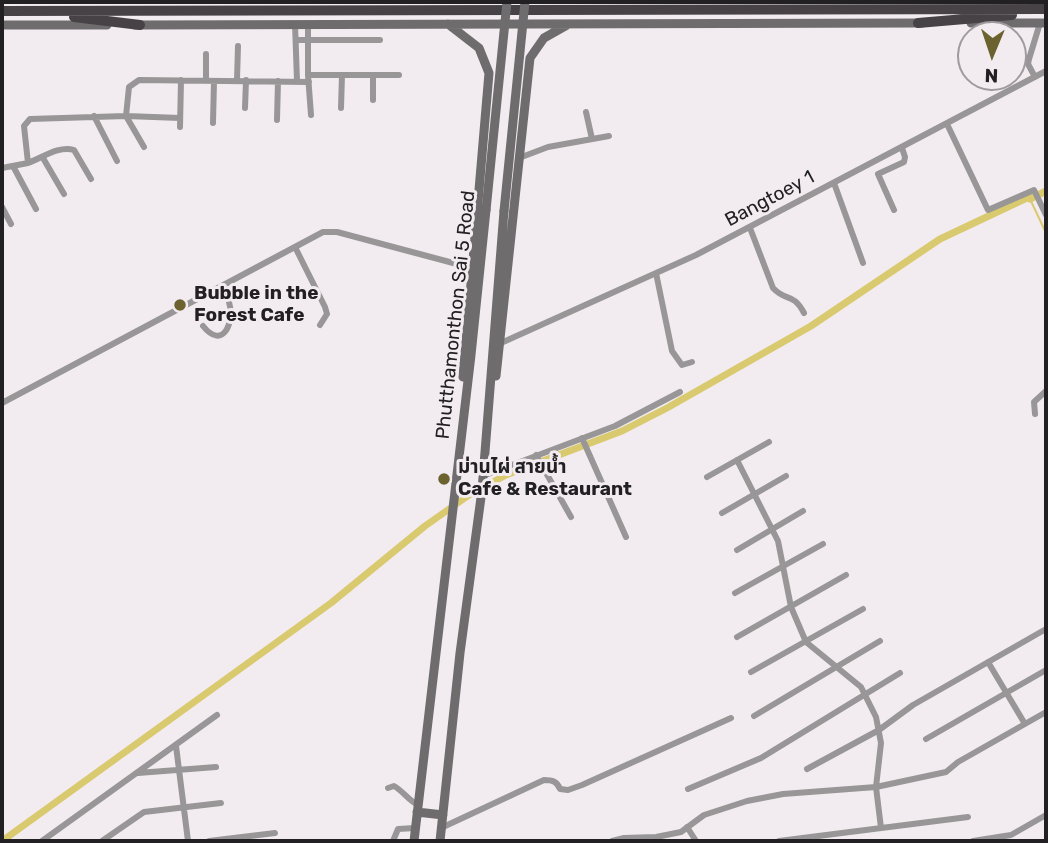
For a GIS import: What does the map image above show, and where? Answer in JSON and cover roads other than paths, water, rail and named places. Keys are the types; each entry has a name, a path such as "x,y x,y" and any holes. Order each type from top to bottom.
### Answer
{"highway":[{"path":"2,11 1046,10"},
{"path":"918,23 1046,10"},
{"path":"23,11 141,25"}],"main road":[{"name":"Phutthamonthon Sai 5 Road","path":"414,841 471,355 507,2"},
{"name":"Phutthamonthon Sai 5 Road","path":"440,841 482,482 504,211 525,2"},
{"path":"446,23 479,48 489,73 464,344 462,420"},
{"path":"2,25 1043,23"},
{"path":"488,418 501,343 530,58 544,38 568,24"},
{"path":"488,95 493,86 513,86 519,89 525,105"},
{"path":"418,809 443,815"}],"street":[{"path":"1035,77 1028,64 1043,23"},
{"path":"295,24 297,81"},
{"path":"308,24 308,79 312,115"},
{"path":"296,40 380,40"},
{"path":"237,80 238,46"},
{"path":"206,54 213,122"},
{"path":"356,64 356,75"},
{"name":"Bangtoey 1","path":"501,343 750,228 1046,71"},
{"path":"341,108 342,75"},
{"path":"144,147 126,116 127,93 132,83 139,80 297,81 342,75 400,75"},
{"path":"373,75 373,100"},
{"path":"180,127 181,80"},
{"path":"245,108 246,80"},
{"path":"277,120 278,80"},
{"path":"586,112 592,139"},
{"path":"28,163 24,126 30,119 94,116 180,118"},
{"path":"94,116 117,161"},
{"path":"947,124 988,210 1031,190 1042,199 1046,215"},
{"path":"519,158 548,148 609,136"},
{"path":"2,168 28,163 56,151 71,148 91,179"},
{"path":"894,210 878,174 904,162 902,148"},
{"path":"43,158 64,194"},
{"path":"13,166 36,209"},
{"path":"834,183 863,263"},
{"path":"2,207 11,224"},
{"path":"750,228 773,288 781,295 794,299 804,313"},
{"path":"2,403 323,232 337,232 472,268"},
{"path":"295,247 326,307 327,314 320,324"},
{"path":"656,273 671,351 682,365 692,362"},
{"path":"203,326 217,336 228,328 230,305 222,286"},
{"path":"1035,414 1034,401 1046,391"},
{"path":"482,482 584,443 680,392"},
{"path":"707,477 769,442"},
{"path":"584,443 626,537"},
{"path":"539,459 571,517"},
{"path":"737,460 778,541 791,607 806,642 852,678 866,694 879,730 881,756 876,786 881,828"},
{"path":"722,513 786,476"},
{"path":"737,550 803,511"},
{"path":"734,593 823,544"},
{"path":"737,637 846,575"},
{"path":"751,672 863,609"},
{"path":"807,769 879,730 913,705 1046,629"},
{"path":"754,716 880,641"},
{"path":"988,662 1025,724"},
{"path":"926,739 1046,670"},
{"path":"688,789 761,758 900,673"},
{"path":"612,841 681,832 711,812 747,801 783,794 876,786 946,772 958,762 1046,712"},
{"path":"42,841 217,715"},
{"path":"442,828 544,780 553,780 561,789 568,790 582,785 731,718"},
{"path":"176,746 188,841"},
{"path":"137,774 216,767"},
{"path":"388,788 394,786 399,789 418,809"},
{"path":"102,841 144,812 221,803"},
{"path":"779,841 968,817"},
{"path":"973,841 1011,835 1046,817"},
{"path":"687,827 696,841"},
{"path":"393,841 394,833 398,829 415,828"},
{"path":"209,841 275,833"}],"waterway":[{"path":"2,841 331,603 425,526 469,495 506,475 622,431 667,408 811,326 940,239 1046,191"},
{"path":"1030,199 1046,233"}],"place":[{"name":"Bubble in the Forest Cafe","path":"180,305"},
{"name":"ม่านไผ่ สายน้ำ Cafe & Restaurant","path":"444,479"}]}
